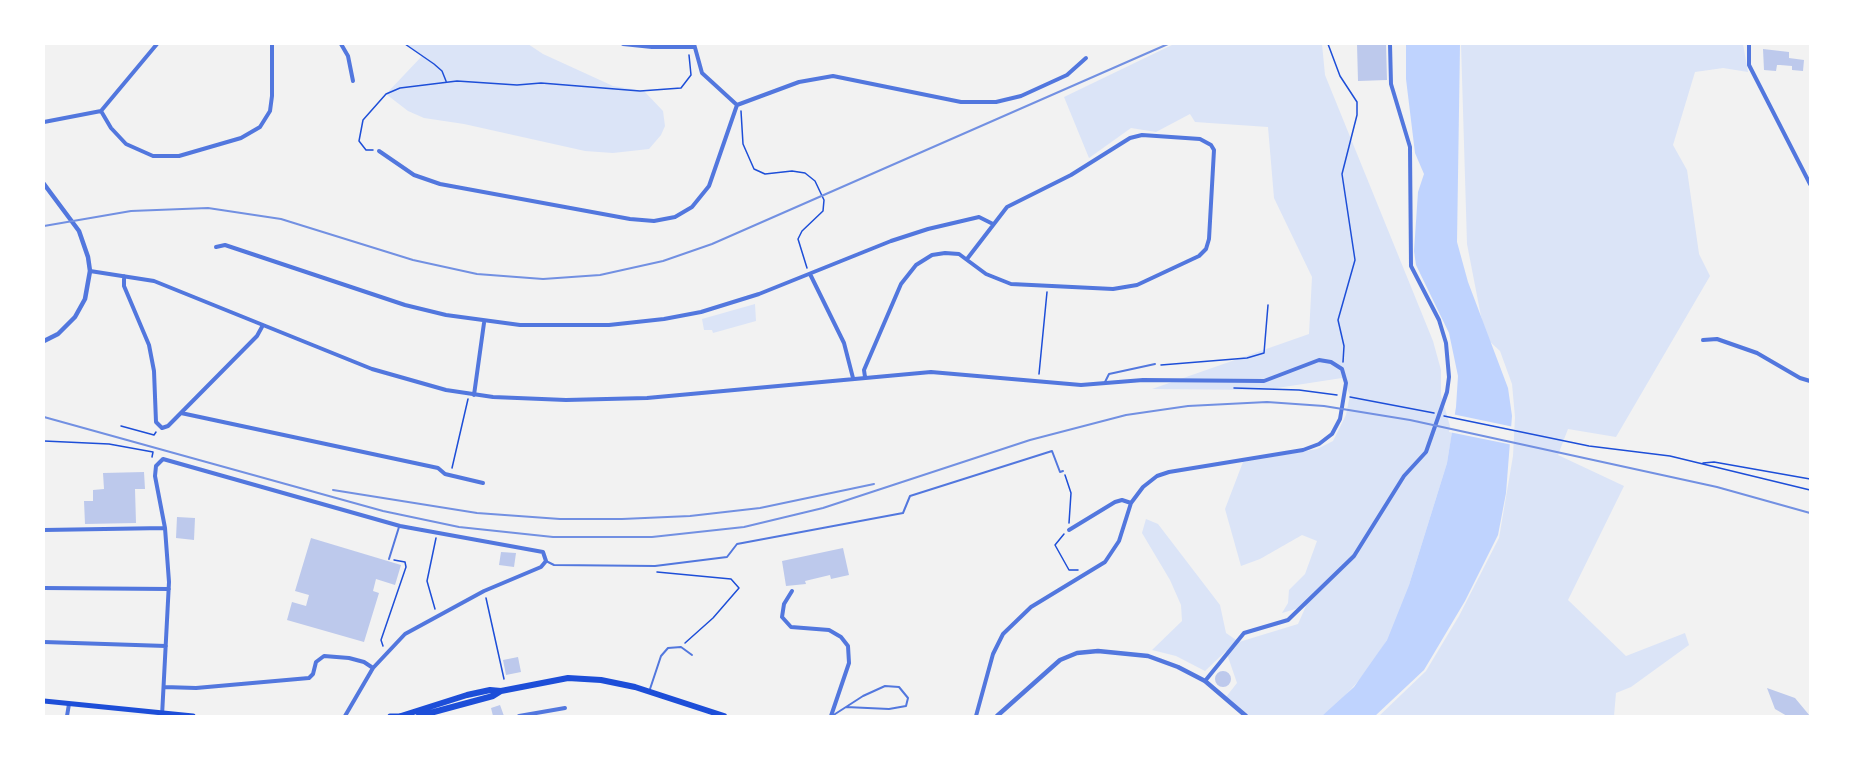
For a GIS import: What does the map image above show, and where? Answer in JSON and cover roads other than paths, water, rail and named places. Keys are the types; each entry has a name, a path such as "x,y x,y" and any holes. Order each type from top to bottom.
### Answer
{"main road":[{"path":"390,717 401,716 490,690 501,691 544,681 576,678 601,680 650,691 724,717"},
{"path":"418,717 493,696 501,691"},
{"path":"44,701 193,717"}],"street":[{"path":"44,122 101,111 157,44"},
{"path":"101,111 111,128 126,144 153,156 179,156 242,138 260,127 270,111 272,44"},
{"path":"341,44 348,56 353,81"},
{"path":"623,44 652,47 693,45 702,73 737,105"},
{"path":"1205,681 1244,633 1288,620 1354,556 1404,476 1426,452 1447,392 1449,377 1446,343 1439,320 1411,266 1410,147 1390,84 1390,44"},
{"path":"1749,44 1749,65 1810,184"},
{"path":"737,105 799,82 833,76 952,100 996,102 1021,96 1067,75 1086,58"},
{"path":"379,151 414,175 431,182 630,219 665,220 685,213 706,191 715,174 737,105"},
{"path":"865,377 864,370 888,312 911,270 925,258 951,253 967,259 986,274 1011,284 1113,289 1131,288 1199,256 1206,249 1209,239 1214,150 1211,145 1200,139 1133,136 1071,175 1007,207 967,259"},
{"path":"44,184 79,231 90,271 85,298 75,317 58,334 44,341"},
{"path":"216,247 225,245 425,311 484,322 577,326 664,319 728,305 809,272 928,229 979,217 993,224"},
{"path":"90,271 154,281 382,372 474,395 527,399 647,398 931,372 1057,385 1159,379 1264,381 1319,360 1331,362 1342,369 1346,383 1340,419 1332,434 1319,444 1303,450 1169,472 1157,476 1143,487 1131,503 1119,541 1105,562 1031,607 1003,634 993,654 976,717"},
{"path":"809,272 844,343 853,378"},
{"path":"124,276 124,286 149,345 154,371 156,422 159,427 168,426 257,336 263,325"},
{"path":"474,395 484,322"},
{"path":"1703,340 1717,339 1757,353 1800,378 1810,381"},
{"path":"181,413 438,468 450,475 483,483"},
{"path":"162,715 169,589 165,528 155,476 156,466 163,459 400,526 543,552 546,561 540,567 484,591 405,634 373,668 345,717"},
{"path":"1069,530 1114,502 1122,500 1131,503"},
{"path":"44,530 165,528"},
{"path":"44,588 169,589"},
{"path":"792,591 784,604 782,617 791,627 829,630 841,637 848,646 849,663 831,717"},
{"path":"44,642 166,646"},
{"path":"997,717 1025,694 1053,666 1069,656 1086,651 1111,651 1148,656 1178,667 1219,691 1246,717"},
{"path":"164,687 196,688 309,678 313,674 315,662 324,656 349,658 364,662 373,668"},
{"path":"68,717 69,704"},
{"path":"519,717 565,708"}],"lane":[{"path":"1104,384 1108,374 1155,364"},
{"path":"546,561 554,565 655,566 727,557 737,544 903,513 910,496 1052,451 1060,472 1064,471"},
{"path":"389,559 400,526"},
{"path":"650,691 661,656 668,648 681,647 692,655"},
{"path":"831,717 846,707 890,685 902,689 908,698 906,706 889,709 846,707"}],"water":[{"path":"1460,44 1457,242 1468,282 1508,388 1512,416 1506,493 1498,535 1465,601 1424,670 1375,716 1322,716 1354,687 1387,640 1409,585 1447,463 1456,407 1458,376 1449,333 1416,265 1414,251 1418,192 1424,174 1415,153 1406,79 1406,45"}],"railway":[{"path":"44,226 131,211 208,208 281,219 413,260 477,274 543,279 600,275 663,261 712,244 1168,44"},
{"path":"44,417 383,511 459,527 553,537 652,537 744,527 823,508 1030,440 1126,415 1188,406 1267,402 1324,406 1410,420 1717,487 1810,513"},
{"path":"333,490 477,513 560,519 622,519 690,516 760,508 874,484"}]}
